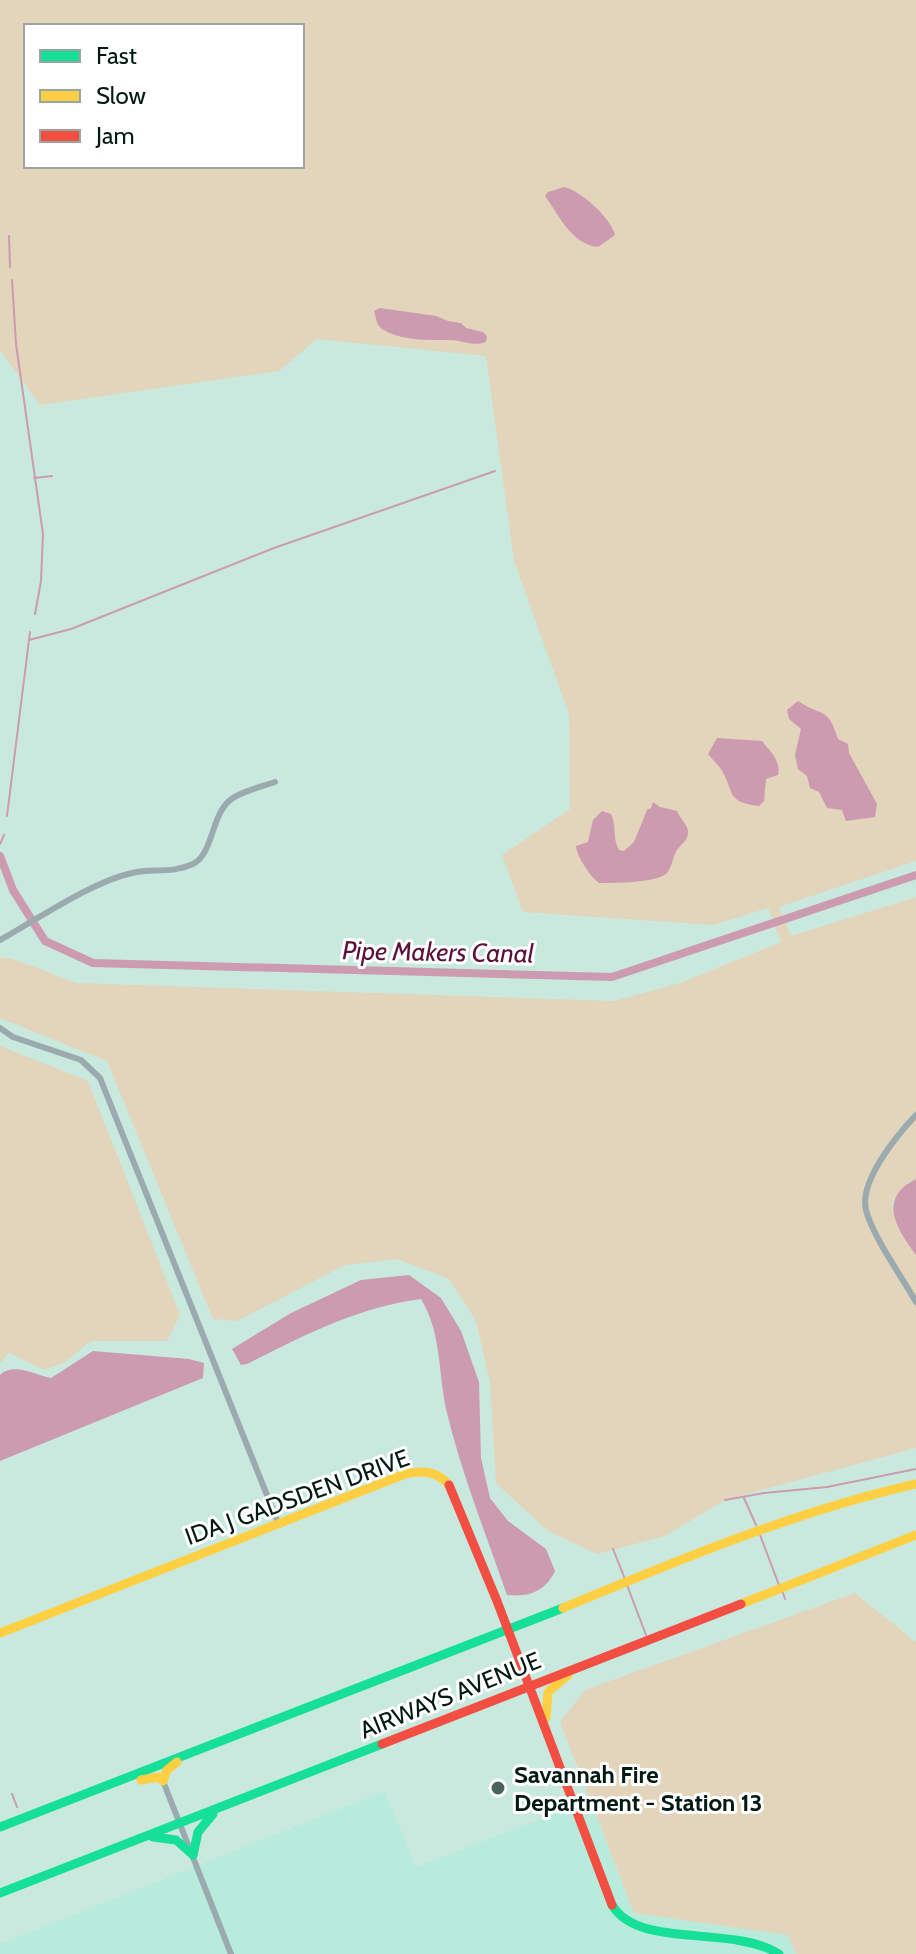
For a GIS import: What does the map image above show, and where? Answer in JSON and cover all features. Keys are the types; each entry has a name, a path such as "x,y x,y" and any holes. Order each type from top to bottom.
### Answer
{"main road":[{"name":"IDA J GADSDEN DRIVE","path":"0,1633 415,1471 427,1470 440,1474 448,1483 529,1685 613,1907 623,1920 638,1927 761,1945 779,1954"},
{"name":"AIRWAYS AVENUE","path":"0,1827 626,1583 757,1528 876,1492 916,1484"},
{"name":"AIRWAYS AVENUE","path":"0,1893 916,1535"},
{"path":"546,1729 545,1699 554,1683 607,1654"},
{"path":"110,1786 129,1784 151,1776 163,1781 167,1770 183,1757"},
{"path":"193,1855 194,1838 205,1820 222,1807"},
{"path":"138,1840 166,1835 178,1839 193,1855"}],"street":[{"path":"0,940 88,890 133,872 165,872 196,863 209,844 214,822 230,800 275,782"},
{"path":"0,1028 13,1037 81,1060 100,1078 279,1525"},
{"path":"916,1115 870,1178 865,1193 866,1209 874,1229 916,1302"},
{"path":"163,1781 231,1954"}],"shaded area":[{"path":"0,0 916,0 916,861 779,907 791,936 916,897 916,1179 908,1183 892,1202 895,1218 916,1255 916,1448 725,1500 665,1536 597,1554 548,1531 496,1483 490,1382 476,1321 449,1279 398,1259 345,1265 237,1321 213,1319 107,1061 0,1018 0,958 10,958 77,983 615,1001 680,983 781,942 768,908 713,925 523,912 502,855 570,809 569,714 514,561 486,356 317,339 279,371 40,405 0,350"},
{"path":"564,187 594,206 608,221 615,235 598,247 573,235 545,196"},
{"path":"380,308 461,323 466,328 483,332 487,336 486,342 472,344 397,336 378,325 374,311"},
{"path":"798,701 827,717 838,739 848,744 849,753 877,804 875,817 846,821 842,810 827,808 819,792 810,788 807,776 798,769 795,755 801,729 789,719 787,710"},
{"path":"717,738 762,741 774,757 778,775 766,779 764,801 759,806 741,802 732,795 721,769 708,754"},
{"path":"653,802 677,811 688,831 669,871 645,881 599,883 584,866 576,846 588,842 593,820 602,811 611,814 617,846 624,851 634,842"},
{"path":"0,1046 88,1081 180,1315 167,1341 91,1341 64,1363 44,1370 9,1353 0,1363"},
{"path":"916,1179 916,1255 897,1224 894,1204 904,1187"},
{"path":"409,1275 441,1298 461,1331 479,1382 481,1458 490,1498 508,1521 546,1549 555,1571 536,1592 507,1595 453,1436 433,1326 421,1299 353,1316 247,1364 241,1365 232,1349 291,1313 361,1280"},
{"path":"93,1351 189,1359 204,1363 203,1378 0,1461 0,1375 18,1369 51,1378"},
{"path":"855,1593 916,1642 916,1954 796,1954 787,1935 634,1913 560,1722 585,1690"},
{"path":"385,1791 416,1867 590,1800 634,1913 788,1935 796,1954 0,1954 0,1944"}],"waterway":[{"path":"9,236 10,267"},
{"path":"12,280 16,344 43,534 41,581 35,614"},
{"path":"29,640 71,629 274,548 495,471"},
{"path":"34,478 52,476"},
{"path":"7,816 30,632"},
{"path":"0,844 4,835"},
{"name":"Pipe Makers Canal","path":"0,856 13,890 45,941 93,963 612,977 916,875"},
{"path":"725,1500 827,1487 916,1469"},
{"path":"744,1498 756,1525"},
{"path":"760,1535 779,1585"},
{"path":"613,1549 625,1579"},
{"path":"627,1585 646,1635"},
{"path":"782,1590 785,1599"},
{"path":"12,1794 17,1807"}],"traffic: fast":[{"path":"0,1827 563,1608"},
{"path":"0,1893 382,1744"},
{"path":"193,1855 198,1832 213,1814"},
{"path":"153,1837 176,1840 193,1855"},
{"path":"612,1905 625,1919 643,1927 736,1940 779,1954"}],"traffic: slow":[{"path":"0,1633 405,1474 429,1473 449,1485"},
{"path":"563,1608 781,1523 916,1484"},
{"path":"741,1604 916,1535"},
{"path":"546,1718 548,1692 568,1675"},
{"path":"141,1780 159,1777 163,1781 167,1770 177,1762"}],"traffic: jam":[{"path":"449,1485 497,1601 612,1905"},
{"path":"382,1744 741,1604"}],"place":[{"name":"Savannah Fire Department - Station 13","path":"498,1788"}]}
